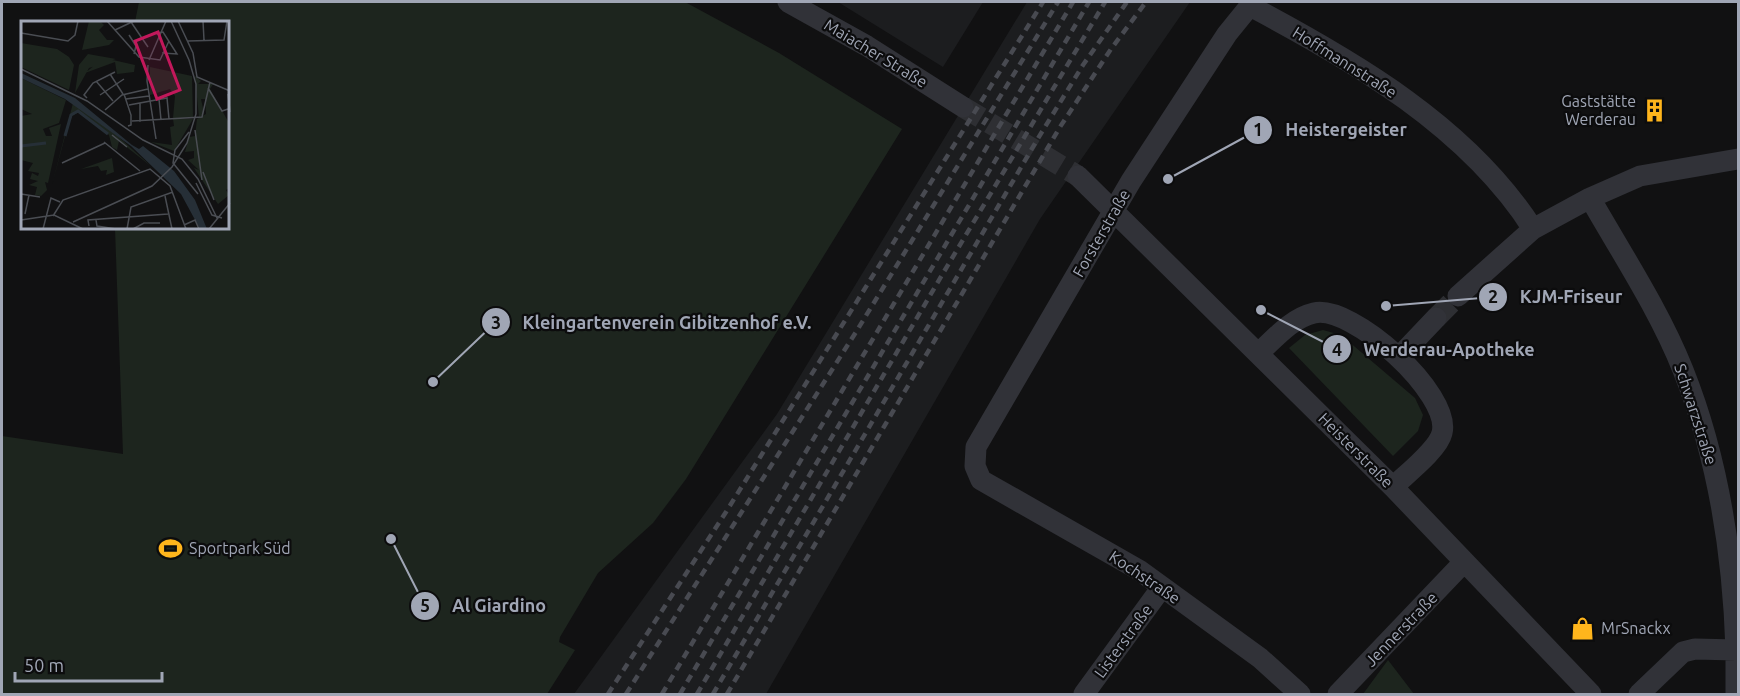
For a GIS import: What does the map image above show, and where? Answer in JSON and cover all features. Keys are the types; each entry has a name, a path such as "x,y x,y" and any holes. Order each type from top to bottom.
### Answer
{"street":[{"name":"Maiacher Straße","path":"788,2 875,51 963,107"},
{"name":"Forsterstraße","path":"978,476 975,466 976,447 1131,181 1227,34 1252,4"},
{"name":"Hoffmannstraße","path":"1252,4 1363,72 1436,123 1487,172 1521,210 1533,230"},
{"path":"1458,296 1533,230 1590,198 1640,176 1738,159"},
{"path":"1078,176 1116,210"},
{"name":"Schwarzstraße","path":"1590,198 1645,295 1683,369 1717,478 1736,586 1736,694"},
{"name":"Heisterstraße","path":"1116,210 1393,487 1463,563 1591,694"},
{"path":"1259,352 1295,321 1315,312 1334,313 1350,319 1399,357 1438,405 1443,434 1434,448 1393,487"},
{"path":"1399,357 1436,318"},
{"name":"Kochstraße","path":"978,476 1140,570 1260,658 1300,694"},
{"name":"Jennerstraße","path":"1338,694 1463,563"},
{"name":"Listerstraße","path":"1084,694 1162,587"},
{"path":"1639,694 1683,652 1695,649 1736,650"}],"shaded area":[{"path":"139,2 685,2 779,53 902,129 686,479 653,523 598,573 560,637 559,642 575,650 547,694 2,694 2,436 123,454 115,230 230,230 230,21 135,21"},
{"path":"838,2 983,2 943,67"},
{"path":"1027,2 1190,2 1040,219 766,694 574,694 777,414"},
{"path":"1323,330 1341,335 1415,398 1423,415 1418,431 1393,456 1289,348 1305,335"},
{"path":"1388,660 1414,694 1363,694"}],"tunnel":[{"path":"963,107 1078,176"},
{"path":"1436,318 1458,296"}],"railway":[{"path":"608,694 726,512 1043,2"},
{"path":"626,694 856,332 1058,2"},
{"path":"662,694 1073,2"},
{"path":"680,694 1089,2"},
{"path":"697,694 1105,2"},
{"path":"713,694 1037,140 1083,65 1127,2"},
{"path":"727,694 1060,127 1111,49 1146,2"}],"place":[{"name":"Gaststätte Werderau","path":"1654,110"},
{"name":"Heistergeister","path":"1168,179"},
{"name":"KJM-Friseur","path":"1386,306"},
{"name":"Werderau-Apotheke","path":"1261,310"},
{"name":"Kleingartenverein Gibitzenhof e.V.","path":"433,382"},
{"name":"Al Giardino","path":"391,539"},
{"name":"Sportpark Süd","path":"171,548"},
{"name":"MrSnackx","path":"1583,628"}]}
